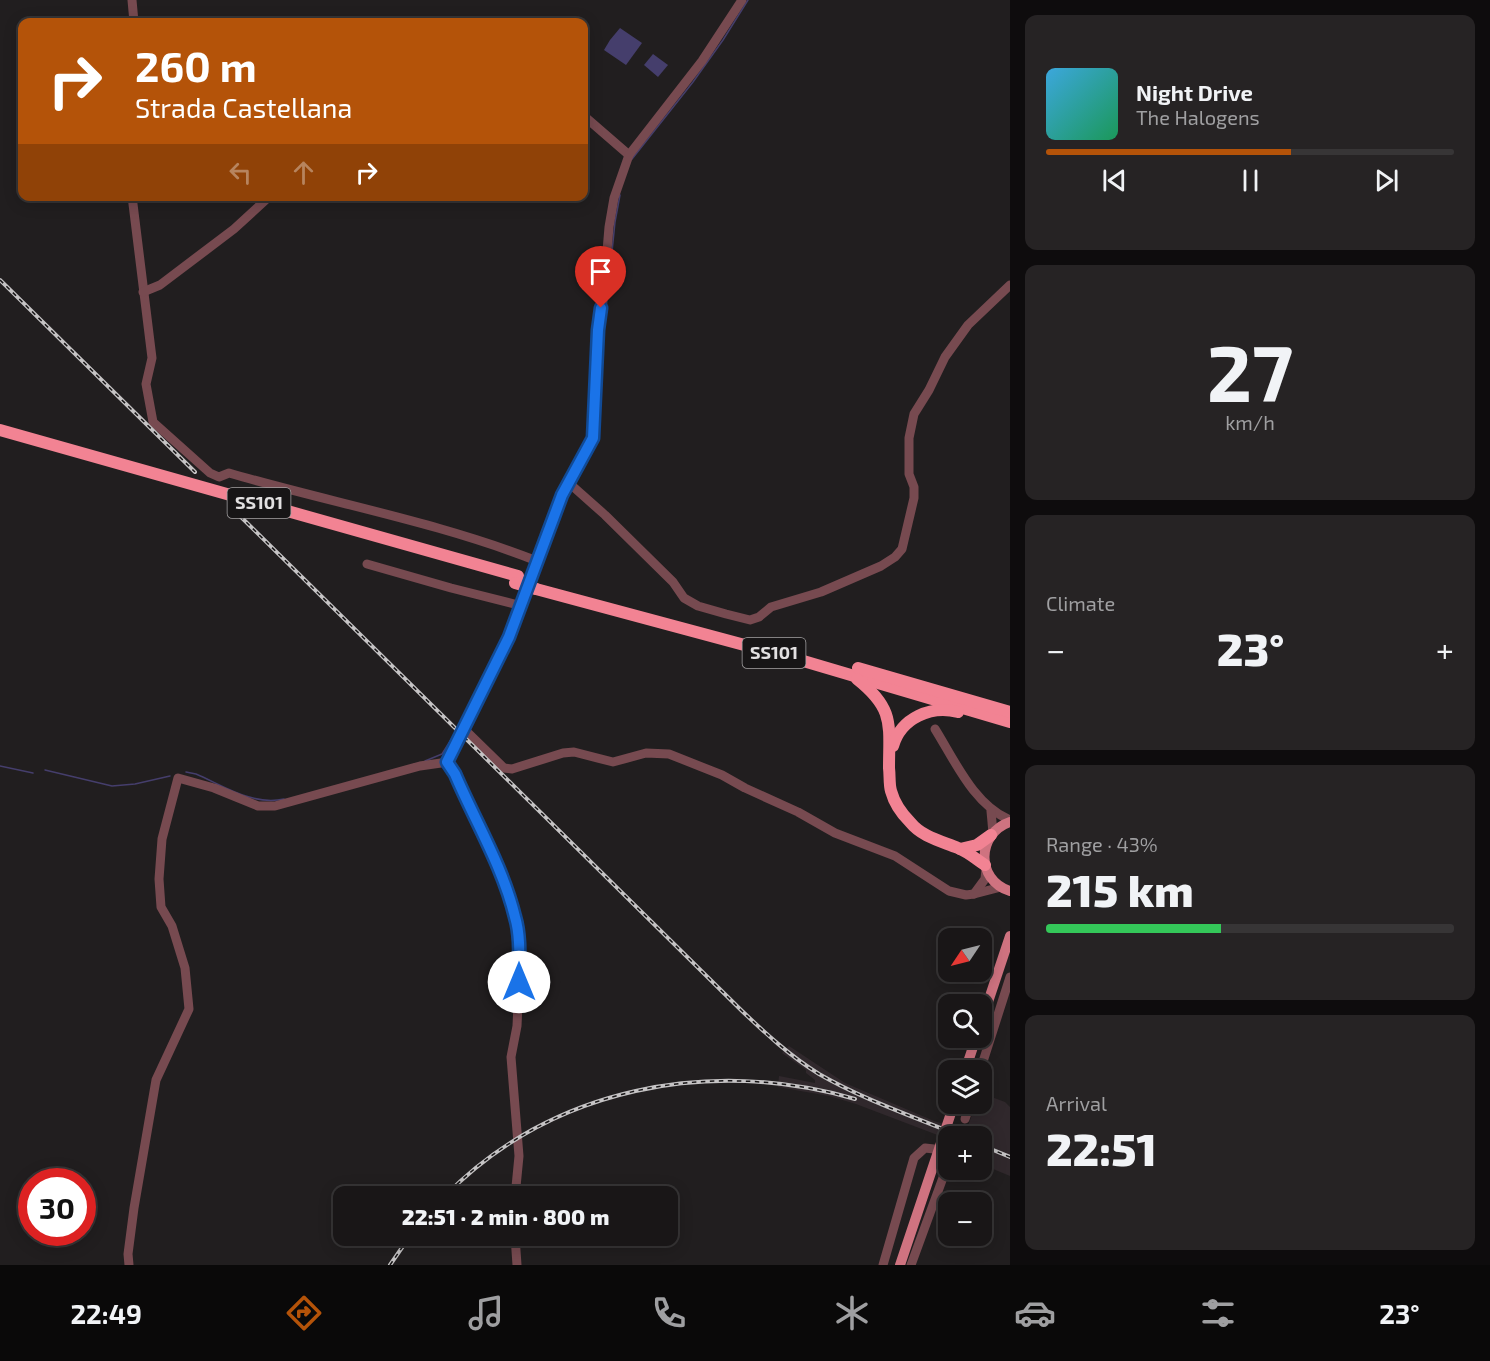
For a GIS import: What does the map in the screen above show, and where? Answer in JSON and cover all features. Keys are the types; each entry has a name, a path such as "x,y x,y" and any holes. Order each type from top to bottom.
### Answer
{"highway":[{"name":"SS101","path":"0,430 1004,720"},
{"name":"SS101","path":"0,438 517,580"},
{"name":"SS101","path":"537,586 1010,712"},
{"path":"851,675 874,694 883,707 891,734 889,759 891,790 897,806 911,824 924,834 960,849 986,867"},
{"path":"889,759 895,739 915,716 931,711 948,710 975,717 1004,720"},
{"path":"960,849 977,845 992,834"}],"main road":[{"path":"1006,890 994,881 986,867 985,846 992,834 1010,821"},
{"path":"991,994 1010,936"},
{"path":"900,1265 951,1114"}],"street":[{"path":"132,0 134,18"},
{"path":"447,762 522,606 562,495 573,485 593,438 598,330 609,227 614,198 628,155 702,61 742,0"},
{"path":"588,120 628,155"},
{"path":"133,201 152,358 147,384 153,422 210,473 219,477 229,473 342,502 459,534 537,561"},
{"path":"144,292 160,285 234,229 265,201"},
{"path":"573,485 673,582 684,598 698,606 726,614 750,620 759,617 771,607 821,592 881,566 895,557 902,549 914,498 914,487 909,474 909,438 914,414 945,357 968,325 1010,285"},
{"path":"367,564 522,606"},
{"path":"464,729 504,768 512,769 563,753 574,752 613,762 646,753 675,756 723,775 835,833 895,856 950,891 966,895 1006,890"},
{"path":"935,729 970,785 991,811 1010,821"},
{"path":"447,762 455,774 495,863 516,918 519,982 517,1026 511,1057 519,1156 516,1186"},
{"path":"129,1265 128,1254 134,1208 156,1080 189,1009 185,968 172,926 161,907 159,879 162,839 178,778 214,788 258,806 275,806 420,766 447,762"},
{"path":"991,811 992,834"},
{"path":"974,894 985,879 986,867"},
{"path":"984,1060 1010,977"},
{"path":"965,1119 967,1114"},
{"path":"884,1265 914,1158 925,1148 938,1150"},
{"path":"911,1265 942,1180"},
{"path":"516,1246 517,1265"}],"shaded area":[{"path":"620,28 642,43 626,65 604,50"},
{"path":"653,54 668,65 658,77 644,65"},
{"path":"789,1046 845,1083 950,1126 938,1126 938,1135 856,1104 829,1096 778,1087 779,1076 815,1083 806,1070 782,1053"},
{"path":"992,1097 1005,1102 1010,1107 1010,1176 992,1169 992,1126 968,1126 972,1114 992,1114"}],"waterway":[{"path":"632,159 693,82 748,0"},
{"path":"609,282 620,195"},
{"path":"601,357 608,290"},
{"path":"598,432 599,407"},
{"path":"574,483 594,445"},
{"path":"564,502 570,490"},
{"path":"425,761 442,754 459,727 488,670"},
{"path":"0,766 33,773"},
{"path":"45,770 112,786 135,784 170,776"},
{"path":"186,772 250,797 261,800 284,799"}],"railway":[{"path":"0,280 195,472"},
{"path":"240,516 778,1044 808,1067 836,1083 938,1127"},
{"path":"456,1186 486,1159 533,1129 583,1107 636,1091 690,1083 745,1081 800,1087 855,1099"},
{"path":"992,1150 1010,1157"},
{"path":"390,1265 403,1246"}],"route":[{"path":"519,982 516,918 497,868 455,774 447,762 509,637 562,495 593,438 594,392 601,308"}]}
